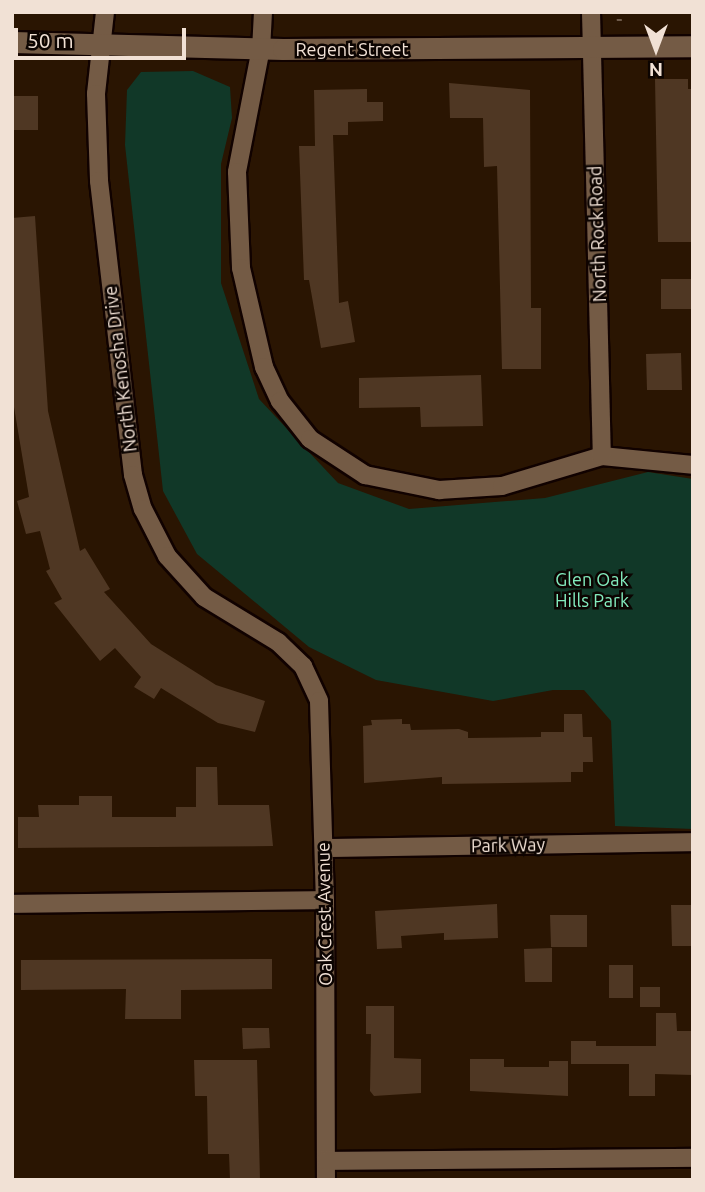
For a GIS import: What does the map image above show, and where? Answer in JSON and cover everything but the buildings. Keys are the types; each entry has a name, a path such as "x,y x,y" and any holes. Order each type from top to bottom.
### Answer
{"street":[{"name":"North Kenosha Drive","path":"105,12 99,47 99,181 131,464 143,509 167,556 204,597 293,656"},
{"name":"North Rock Road","path":"591,12 602,456"},
{"name":"Regent Street","path":"12,42 99,47 262,30 592,47 693,46"},
{"path":"262,30 237,172 241,268 264,367 280,401 310,439 365,475 439,489 502,486 602,456 693,465"},
{"name":"Oak Crest Avenue","path":"293,656 316,685 319,701 325,900 326,1180"},
{"name":"Park Way","path":"324,848 693,842"},
{"path":"12,904 325,900"},
{"path":"326,1161 693,1158"}],"green space":[{"name":"Glen Oak Hills Park","path":"193,71 230,87 232,118 221,164 221,283 259,399 338,483 409,509 545,498 648,472 693,479 693,829 615,826 611,721 584,690 553,690 493,701 376,680 309,647 197,554 163,491 125,145 127,90 141,72"}]}
